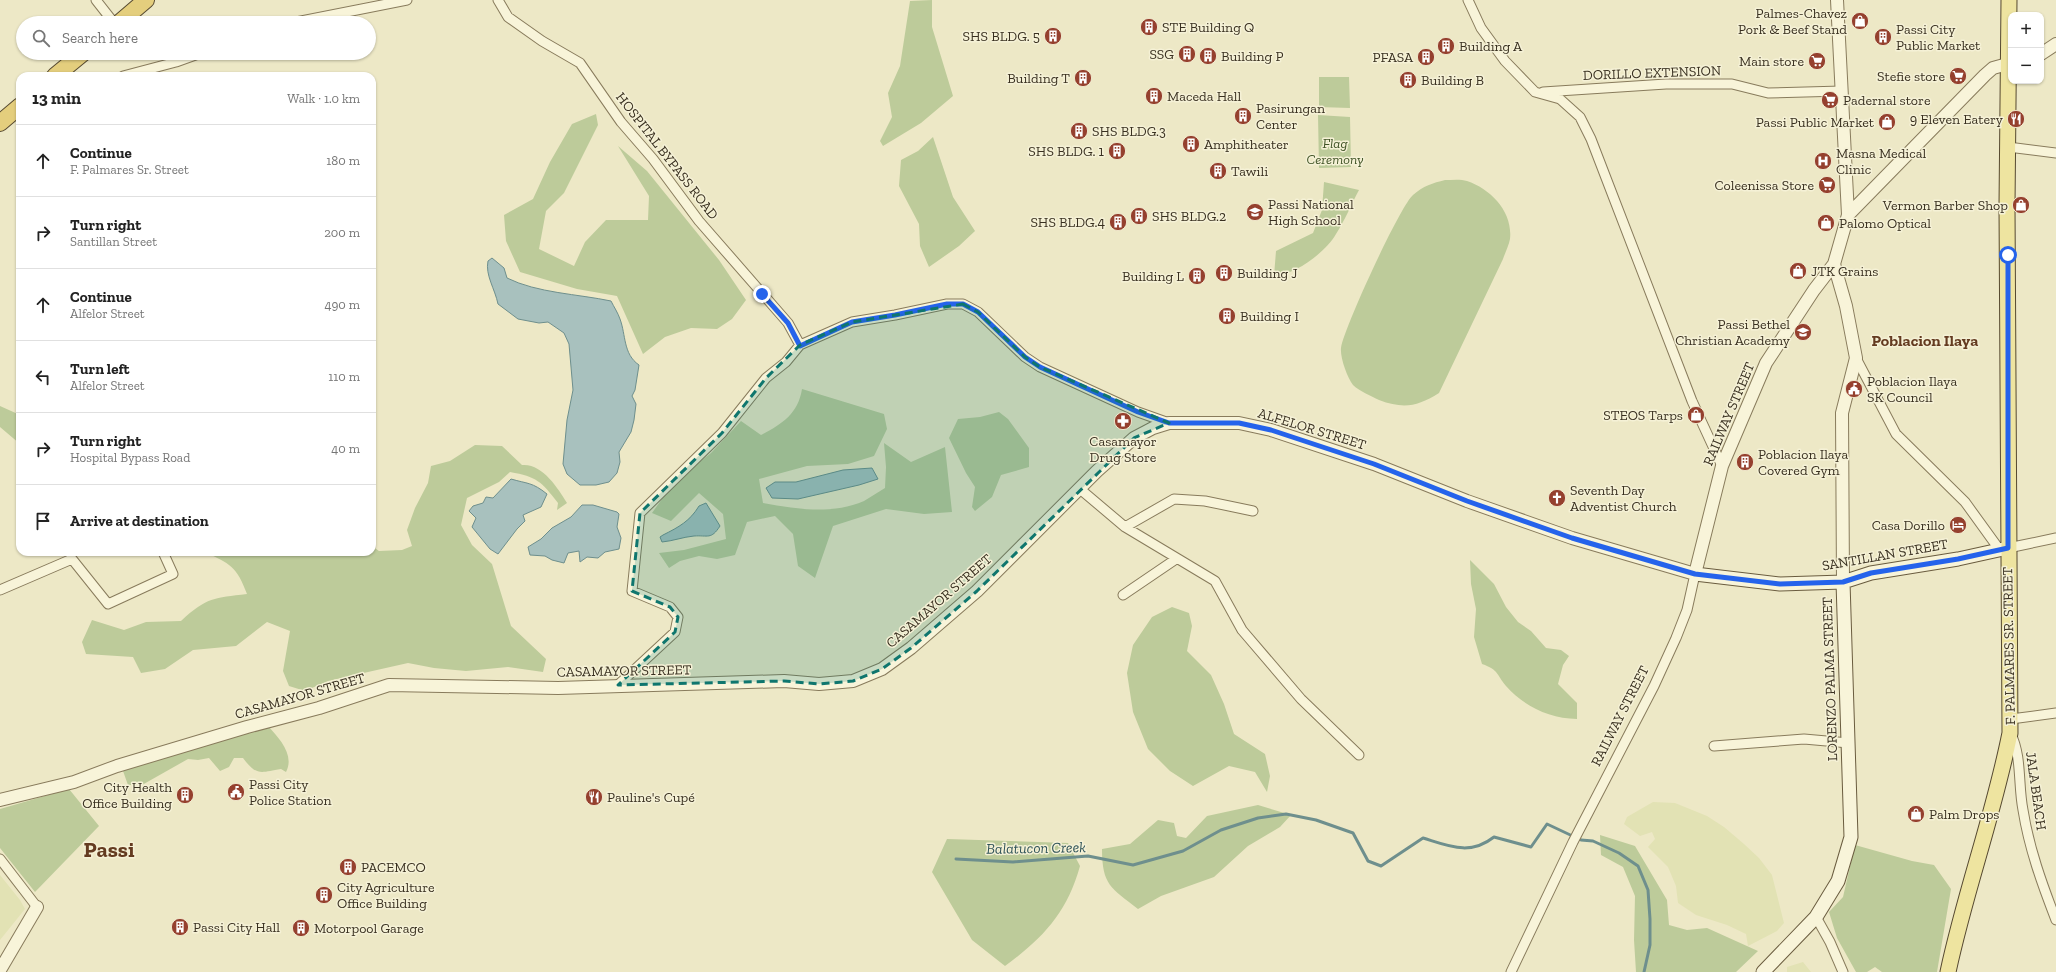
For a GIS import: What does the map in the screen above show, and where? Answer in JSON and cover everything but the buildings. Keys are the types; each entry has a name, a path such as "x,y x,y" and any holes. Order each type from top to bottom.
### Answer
{"highway":[{"path":"127,16 146,0"},
{"path":"61,72 75,60"},
{"path":"0,123 16,109"}],"main road":[{"name":"F. PALMARES SR. STREET","path":"2009,0 2010,48"},
{"name":"F. PALMARES SR. STREET","path":"1948,972 2001,776 2011,726 2004,548 2010,84"},
{"name":"SANTILLAN STREET","path":"1695,574 1780,584 1843,582 1871,573 1958,559 2004,548"},
{"name":"LORENZO PALMA STREET","path":"1763,972 1816,917 1838,881 1851,837 1843,582"}],"street":[{"path":"96,0 109,16"},
{"path":"326,16 407,0"},
{"name":"HOSPITAL BYPASS ROAD","path":"498,0 508,17 542,41 580,62 621,122 653,159 699,221 788,323 800,346"},
{"path":"1468,0 1481,28 1505,61 1535,92 1560,99 1580,117 1591,139 1692,401 1722,466"},
{"path":"1837,0 1848,215"},
{"path":"2044,52 2056,44"},
{"path":"138,72 182,60"},
{"name":"RAILWAY STREET","path":"1511,972 1573,842 1654,686 1676,638 1687,610 1722,466 1766,364 1814,290 1834,264 1848,215 1985,75 1993,68 2008,64"},
{"name":"DORILLO EXTENSION","path":"1535,92 1666,84 1732,84 1768,93 1842,91"},
{"path":"2008,147 2056,153"},
{"path":"1834,264 1846,306 1856,358 1896,434 1965,502 2004,548"},
{"name":"ALFELOR STREET","path":"800,346 852,322 947,304 963,304 978,312 1025,357 1040,367 1138,412 1169,423 1239,423 1271,430 1374,464 1467,501 1572,538 1695,574"},
{"path":"618,685 675,632 678,617 670,606 632,591 640,513 722,433 766,378 786,362 800,346"},
{"name":"LORENZO PALMA STREET","path":"1843,582 1842,413 1856,358"},
{"name":"CASAMAYOR STREET","path":"0,800 74,782 117,766 247,727 319,708 389,685 558,688 784,681 819,684 853,681 882,669 911,648 977,591 1080,490 1097,471 1134,438 1153,428 1169,423"},
{"path":"1080,490 1125,527 1176,559 1215,581 1242,630 1301,700 1358,755"},
{"path":"1125,527 1174,499 1205,502 1253,511"},
{"name":"SANTILLAN STREET","path":"2004,548 2056,538"},
{"path":"0,590 72,559 108,604 173,574 165,556"},
{"path":"1123,594 1176,559"},
{"path":"2011,726 2056,712"},
{"name":"JALA BEACH","path":"2011,726 2029,846 2056,920"},
{"path":"1714,746 1804,739 1849,743"},
{"path":"0,859 37,906 0,970"},
{"path":"1816,917 1830,942 1843,972"}],"highlighted area":[{"path":"963,304 978,312 1025,357 1040,367 1169,423 1134,438 977,591 911,648 882,669 853,681 819,684 784,681 618,685 675,632 678,617 670,607 632,591 640,513 722,433 766,378 800,345 852,322"}],"green space":[{"path":"932,0 932,27 953,96 921,123 883,146 880,141 892,117 888,93 900,66 910,1"},
{"name":"Flag Ceremony","path":"1319,77 1349,77 1350,108 1319,107"},
{"path":"596,114 598,125 564,193 546,211 539,249 574,266 585,242 606,220 648,220 649,196 618,146 647,171 719,260 746,300 732,319 717,329 691,328 665,337 643,354 617,296 577,289 520,272 506,241 504,215 533,199 550,162 572,124"},
{"name":"Flag Ceremony","path":"1318,115 1350,117 1351,167 1319,168"},
{"path":"933,137 953,197 975,231 959,246 929,267 920,246 919,224 899,186 901,160 918,151"},
{"path":"1445,180 1467,181 1476,185 1492,196 1499,203 1508,220 1510,239 1503,259 1439,393 1417,404 1395,405 1379,400 1353,385 1344,367 1341,348 1351,318 1361,295 1385,243 1406,204 1413,195 1424,187"},
{"path":"1324,182 1359,190 1339,229 1325,248 1318,255 1291,272 1274,276 1276,251 1313,233 1322,210"},
{"path":"802,389 884,414 887,429 874,456 848,464 807,466 759,479 763,503 814,510 839,508 864,501 885,488 886,467 884,443 911,462 945,447 952,512 924,514 886,509 833,526 815,578 798,566 793,534 775,516 747,522 735,555 717,559 699,556 680,561 669,568 659,553 684,550 726,539 723,514 699,493 671,521 652,513 674,482 711,453 741,421 761,435 776,427 793,412 800,398"},
{"path":"0,406 16,413 16,441 0,427"},
{"path":"999,412 1008,419 1029,448 1029,467 1001,475 992,497 975,511 972,507 975,487 966,473 949,438 958,419 980,417"},
{"path":"475,445 502,446 522,465 529,465 543,472 559,490 567,503 557,510 558,503 538,481 533,478 510,472 499,482 467,498 461,525 472,545 492,564 511,626 546,659 543,672 508,667 466,671 434,668 408,663 328,681 305,691 289,686 283,671 290,631 267,622 236,646 193,650 165,669 141,673 133,657 86,654 82,642 92,620 124,630 146,622 181,621 198,607 211,600 247,594 240,578 232,567 213,556 376,556 376,549 379,551 402,550 412,546 407,530 415,508 428,483 431,466 450,461"},
{"path":"1470,560 1494,584 1506,607 1518,622 1531,631 1546,648 1561,650 1569,656 1563,665 1558,684 1577,703 1577,719 1547,714 1529,705 1521,700 1506,686 1492,668 1482,664 1474,637 1476,609 1471,584"},
{"path":"1172,607 1189,613 1192,626 1187,651 1211,675 1224,704 1234,734 1265,754 1270,776 1267,792 1255,772 1229,766 1193,786 1170,771 1148,749 1133,712 1127,673 1133,645 1152,617"},
{"path":"268,726 281,741 287,753 289,759 286,772 281,769 264,772 256,771 243,758 234,758 229,767 220,771 209,758 198,760 188,759 142,785 128,785 123,771 133,766 210,739 245,734"},
{"path":"69,789 99,826 35,892 0,848 0,809"},
{"path":"1653,802 1675,803 1707,816 1724,827 1759,858 1772,875 1784,923 1777,931 1748,946 1746,934 1727,925 1696,915 1678,903 1676,886 1668,867 1648,847 1655,839 1652,832 1640,836 1624,824 1627,817"},
{"path":"1258,805 1291,815 1280,827 1248,846 1214,877 1161,896 1138,909 1121,896 1110,885 1106,878 1102,861 1102,849 1130,844 1158,820 1174,823 1177,836 1186,838 1207,816"},
{"path":"1600,835 1635,846 1667,900 1669,925 1687,930 1707,928 1758,951 1736,972 1636,972 1634,940 1635,896 1623,867 1601,855"},
{"path":"947,839 1068,843 1080,866 1075,883 1068,898 1052,923 1019,956 1005,966 972,940 932,872"},
{"path":"1855,845 1912,861 1934,865 1951,889 1937,972 1882,972 1875,967 1867,972 1856,972 1837,938 1829,912 1843,897"},
{"path":"0,875 20,900 25,909 0,940"},
{"path":"1803,962 1811,972 1787,972 1787,967"}],"water":[{"path":"492,258 504,268 507,278 544,290 611,301 617,312 630,355 639,365 635,390 632,396 636,404 631,432 619,452 620,462 617,473 609,482 596,485 580,485 567,474 563,464 567,420 573,390 569,344 564,333 548,322 539,323 518,319 498,304 487,266 488,261"},
{"path":"872,468 878,479 859,485 798,499 772,498 766,488 775,482 796,482 843,470"},
{"path":"511,479 534,485 547,494 541,507 523,515 525,521 498,554 490,549 472,527 476,518 469,511 473,506 483,503 486,497 493,498"},
{"path":"706,503 720,526 712,535 694,536 662,542 660,537 684,523 692,516 699,506"},
{"path":"582,505 593,505 617,512 619,514 617,527 621,538 619,549 605,552 598,558 587,557 580,562 579,551 568,553 564,563 552,560 545,556 530,555 528,547 541,539 552,528 571,517"}],"waterway":[{"name":"Balatucon Creek","path":"956,859 1013,862 1088,856 1133,865 1183,851 1221,830 1258,818 1286,814 1316,820 1353,833 1368,861 1381,866 1423,838 1459,848 1476,846 1485,843 1494,837 1531,847 1547,824 1581,840 1593,841 1619,853 1638,866 1648,890 1650,919 1650,945 1644,972"}],"place":[{"name":"Palmes-Chavez Pork & Beef Stand","path":"1860,21"},
{"name":"STE Building Q","path":"1149,27"},
{"name":"SHS BLDG. 5","path":"1053,36"},
{"name":"Passi City Public Market","path":"1883,37"},
{"name":"Building A","path":"1446,46"},
{"name":"SSG","path":"1187,54"},
{"name":"Building P","path":"1208,56"},
{"name":"PFASA","path":"1426,57"},
{"name":"Main store","path":"1817,61"},
{"name":"Stefie store","path":"1958,76"},
{"name":"Building T","path":"1083,78"},
{"name":"Building B","path":"1408,80"},
{"name":"Maceda Hall","path":"1154,96"},
{"name":"Padernal store","path":"1830,100"},
{"name":"Pasirungan Center","path":"1243,116"},
{"name":"9 Eleven Eatery","path":"2016,119"},
{"name":"Passi Public Market","path":"1887,122"},
{"name":"SHS BLDG.3","path":"1079,131"},
{"name":"Amphitheater","path":"1191,144"},
{"name":"SHS BLDG. 1","path":"1117,151"},
{"name":"Masna Medical Clinic","path":"1823,161"},
{"name":"Tawili","path":"1218,171"},
{"name":"Coleenissa Store","path":"1827,185"},
{"name":"Vermon Barber Shop","path":"2021,205"},
{"name":"Passi National High School","path":"1255,212"},
{"name":"SHS BLDG.2","path":"1139,216"},
{"name":"SHS BLDG.4","path":"1118,222"},
{"name":"Palomo Optical","path":"1826,223"},
{"name":"JTK Grains","path":"1798,271"},
{"name":"Building J","path":"1224,273"},
{"name":"Building L","path":"1197,276"},
{"name":"Building I","path":"1227,316"},
{"name":"Passi Bethel Christian Academy","path":"1803,332"},
{"name":"Poblacion Ilaya SK Council","path":"1854,389"},
{"name":"STEOS Tarps","path":"1696,415"},
{"name":"Casamayor Drug Store","path":"1123,421"},
{"name":"Poblacion Ilaya Covered Gym","path":"1745,462"},
{"name":"Seventh Day Adventist Church","path":"1557,498"},
{"name":"Casa Dorillo","path":"1958,525"},
{"name":"Passi City Police Station","path":"236,792"},
{"name":"City Health Office Building","path":"185,795"},
{"name":"Pauline's Cupé","path":"594,797"},
{"name":"Palm Drops","path":"1916,814"},
{"name":"PACEMCO","path":"348,867"},
{"name":"City Agriculture Office Building","path":"324,895"},
{"name":"Passi City Hall","path":"180,927"},
{"name":"Motorpool Garage","path":"301,928"}],"district":[{"name":"Poblacion Ilaya","path":"1925,340"},
{"name":"Passi","path":"109,849"}],"route":[{"path":"762,294 788,323 800,346 852,322 947,304 963,304 978,312 1009,340 1025,357 1040,367 1138,412 1169,423 1239,423 1271,430 1374,464 1467,501 1572,538 1695,574 1780,584 1811,584 1843,582 1871,573 1958,559 2008,548 2008,255"}]}
